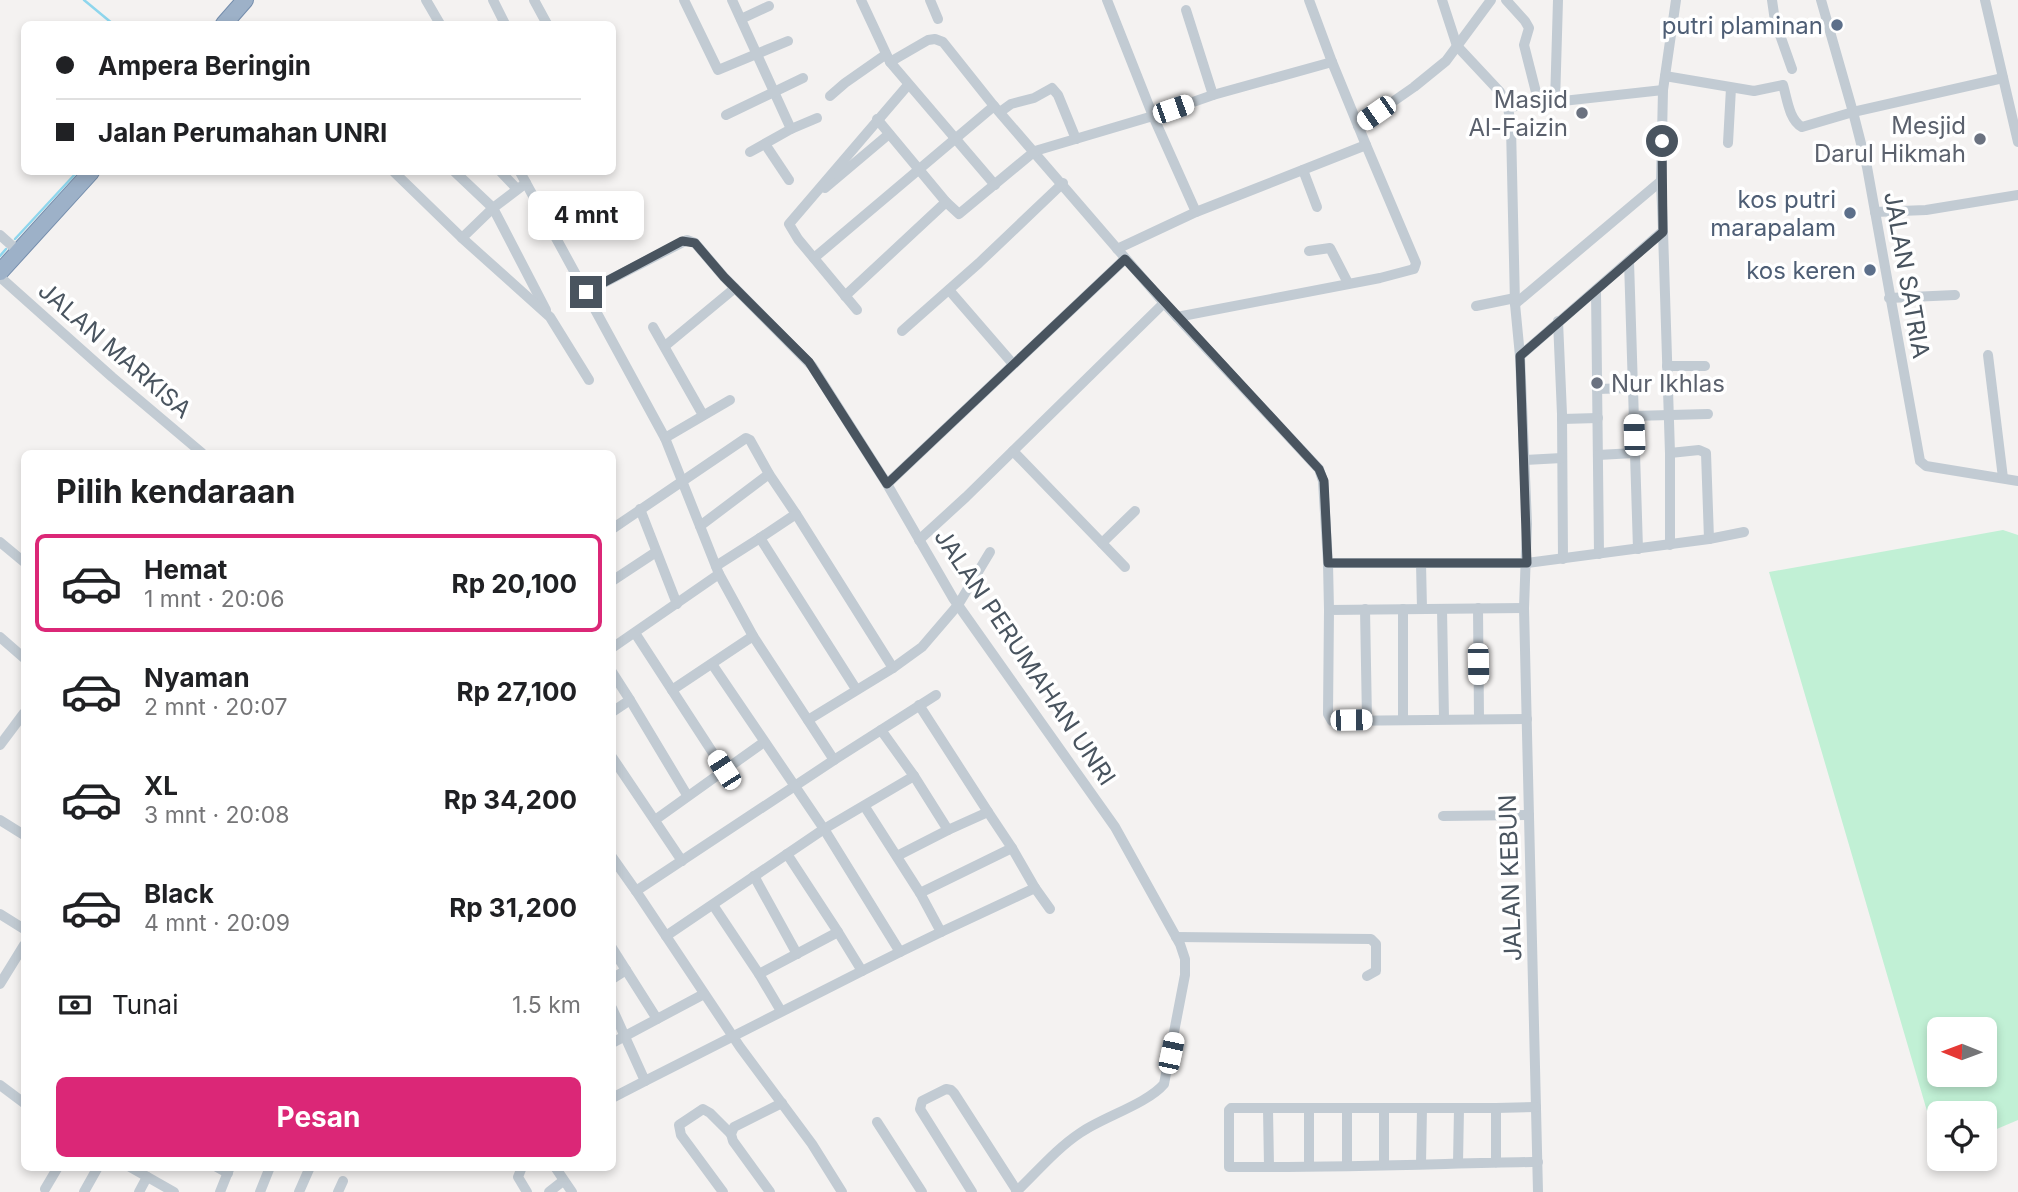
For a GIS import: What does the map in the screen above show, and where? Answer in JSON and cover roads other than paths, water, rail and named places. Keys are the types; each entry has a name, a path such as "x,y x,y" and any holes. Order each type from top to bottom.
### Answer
{"highway":[{"path":"227,21 246,0"},
{"path":"0,275 88,175"}],"street":[{"path":"426,0 438,21"},
{"path":"534,0 545,21"},
{"path":"684,0 717,70 788,41"},
{"path":"732,0 789,125"},
{"path":"861,0 887,58 995,184"},
{"path":"930,0 938,19"},
{"path":"1107,0 1153,116 1196,212"},
{"path":"1177,317 1410,272 1416,265 1309,0"},
{"path":"1442,0 1457,46 1495,85 1508,107 1663,90"},
{"path":"1358,126 1428,76 1457,46 1491,0"},
{"path":"1506,0 1529,28 1524,45 1539,104"},
{"path":"1555,103 1558,0"},
{"path":"1670,545 1670,453 1661,181 1663,90 1676,0"},
{"path":"1772,0 1775,21 1792,69"},
{"name":"JALAN SATRIA","path":"1821,0 1853,112 1875,212 1920,461 1926,466 2018,481"},
{"path":"1985,0 2018,142"},
{"path":"498,1 504,21"},
{"path":"741,19 769,6"},
{"path":"1186,10 1213,95"},
{"path":"830,96 845,83 887,58 928,40 937,39 943,43 1125,259 1319,469 1324,481 1329,610 1329,717 1332,721 1527,719"},
{"path":"877,119 946,202 957,213 962,213 1035,151 1213,95 1332,62"},
{"path":"1665,76 1754,91 1783,85 1793,118 1796,124 1802,127 1853,112 2003,78"},
{"path":"726,115 803,78"},
{"path":"857,310 789,226 908,85"},
{"path":"814,258 954,139 997,109 1034,98 1052,88 1058,94 1076,139"},
{"path":"1728,143 1731,88"},
{"name":"JALAN KEBUN","path":"1508,107 1511,127 1515,301 1525,460 1527,563 1524,608 1538,1192"},
{"path":"750,152 789,125 817,118"},
{"path":"808,201 889,134"},
{"path":"765,144 789,180"},
{"path":"1117,249 1196,212 1366,145"},
{"path":"1303,170 1317,207"},
{"path":"397,175 550,317"},
{"path":"458,175 493,208 550,317 589,380"},
{"path":"506,175 522,186"},
{"path":"520,175 522,186 586,292 665,438 717,570 753,636 834,760"},
{"path":"1476,306 1515,301 1661,181"},
{"path":"902,331 1063,183"},
{"path":"463,238 493,208 522,186"},
{"path":"1875,212 1926,210 2018,195"},
{"path":"845,296 946,202"},
{"path":"1520,356 1663,232"},
{"path":"0,234 19,252"},
{"name":"JALAN PERUMAHAN UNRI","path":"586,292 687,240 695,243 705,257 809,362 887,484 958,605 1109,818 1184,952 1185,975 1164,1084 1151,1095 1080,1132 1017,1192"},
{"path":"1309,251 1330,248 1348,283"},
{"path":"887,484 1125,259"},
{"path":"1629,261 1638,549"},
{"name":"JALAN MARKISA","path":"0,275 112,377 198,450"},
{"path":"665,346 735,288"},
{"path":"949,290 1013,364"},
{"path":"1596,290 1599,554"},
{"path":"1889,298 1955,295"},
{"path":"919,540 1164,303"},
{"path":"1558,321 1563,559"},
{"path":"653,327 704,415"},
{"path":"1988,355 2003,478"},
{"path":"1667,366 1705,366"},
{"path":"1597,389 1632,388"},
{"path":"665,438 730,400"},
{"path":"1633,416 1708,414"},
{"path":"1562,419 1598,418"},
{"path":"616,526 746,438 751,441 769,474 893,668"},
{"path":"1670,453 1699,450 1706,453 1709,539"},
{"path":"1013,451 1125,567"},
{"path":"1598,455 1634,453"},
{"path":"1525,460 1562,458"},
{"path":"700,526 769,474"},
{"path":"640,509 677,604"},
{"path":"1102,543 1135,511"},
{"path":"616,646 677,604 717,570 796,514"},
{"path":"1328,563 1527,563 1670,545 1744,532"},
{"path":"760,538 856,689"},
{"path":"0,542 21,560"},
{"path":"616,578 656,551"},
{"path":"808,720 922,647 958,605 990,552"},
{"path":"1421,563 1422,609"},
{"path":"1478,608 1479,719"},
{"path":"1329,610 1524,608"},
{"path":"1365,609 1367,720"},
{"path":"1403,609 1403,720"},
{"path":"1442,609 1444,719"},
{"path":"635,634 724,770"},
{"path":"672,690 753,636"},
{"path":"0,637 21,655"},
{"path":"712,664 824,829 900,952"},
{"path":"616,678 688,795"},
{"path":"636,891 936,695"},
{"path":"616,709 630,700"},
{"path":"919,705 1050,909"},
{"path":"0,745 21,717"},
{"path":"881,730 948,830"},
{"path":"655,820 764,742"},
{"path":"616,763 682,861"},
{"path":"666,936 824,829 914,776"},
{"path":"865,807 920,893 941,932"},
{"path":"897,856 988,812"},
{"path":"1443,816 1529,815"},
{"path":"0,820 21,833"},
{"path":"920,893 1012,848"},
{"path":"786,854 862,971"},
{"path":"616,863 733,1036 812,1144 842,1192"},
{"path":"754,876 797,954"},
{"path":"616,1096 900,952 1035,888"},
{"path":"713,905 781,1012"},
{"path":"0,914 21,927"},
{"path":"759,974 838,932"},
{"path":"1176,937 1371,939 1376,944 1377,969 1367,976"},
{"path":"0,984 21,949"},
{"path":"616,954 657,1019"},
{"path":"616,976 626,970"},
{"path":"616,1042 704,994"},
{"path":"616,1018 645,1081"},
{"path":"0,1085 21,1101"},
{"path":"972,1192 920,1109 922,1101 946,1089 954,1093 1017,1192"},
{"path":"731,1134 734,1127 782,1103"},
{"path":"1536,1107 1459,1110 1229,1109 1228,1165 1538,1162"},
{"path":"1384,1108 1384,1164"},
{"path":"1421,1164 1422,1108"},
{"path":"1496,1108 1496,1163"},
{"path":"1268,1109 1269,1166"},
{"path":"1309,1109 1309,1166"},
{"path":"1347,1109 1347,1165"},
{"path":"723,1192 681,1135 679,1125 703,1110 710,1113 731,1134 733,1141 770,1192"},
{"path":"1458,1163 1459,1110"},
{"path":"877,1122 922,1192"},
{"path":"44,1188 55,1171"},
{"path":"84,1192 96,1171"},
{"path":"137,1171 174,1192"},
{"path":"220,1192 229,1171"},
{"path":"260,1192 268,1171"},
{"path":"299,1192 308,1171"},
{"path":"521,1171 519,1177 527,1192"},
{"path":"557,1171 572,1192"},
{"path":"139,1192 147,1177"},
{"path":"338,1192 343,1181"},
{"path":"549,1192 563,1181"}],"waterway":[{"path":"84,0 109,21"},
{"path":"15,239 74,175"},
{"path":"0,256 6,249"}],"place":[{"name":"putri plaminan","path":"1837,25"},
{"name":"Masjid Al-Faizin","path":"1582,113"},
{"name":"Mesjid Darul Hikmah","path":"1980,139"},
{"name":"kos putri marapalam","path":"1850,213"},
{"name":"kos keren","path":"1870,270"},
{"name":"Nur Ikhlas","path":"1597,383"}]}
